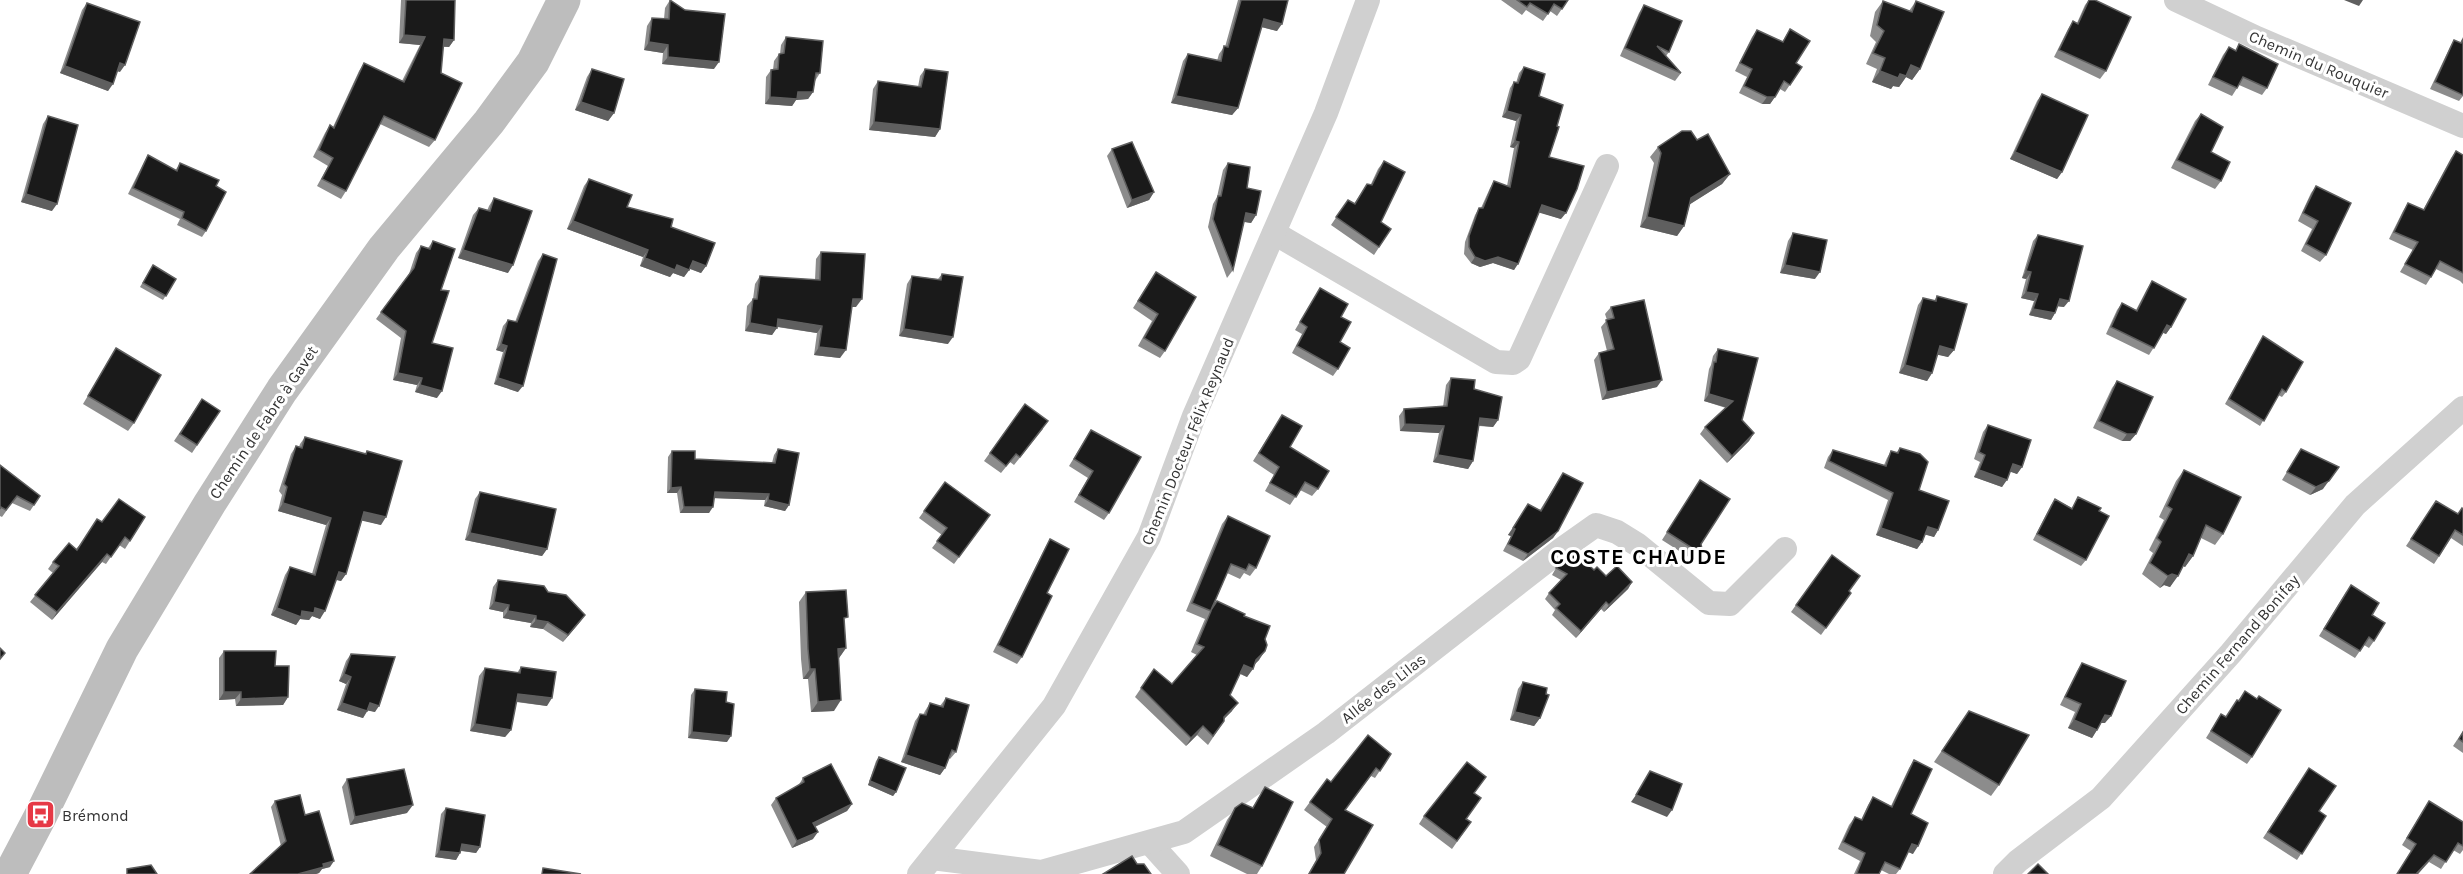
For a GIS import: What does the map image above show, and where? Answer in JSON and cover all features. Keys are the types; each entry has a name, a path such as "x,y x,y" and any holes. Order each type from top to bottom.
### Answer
{"street":[{"name":"Chemin de Fabre à Gavet","path":"10,874 122,649 210,503 282,390 384,248 489,122 533,62 564,0"},
{"name":"Chemin Docteur Félix Reynaud","path":"926,866 1054,706 1149,537 1194,416 1326,113 1368,0"},
{"name":"Chemin du Rouquier","path":"2176,0 2257,38 2463,126"},
{"path":"1274,233 1496,362 1513,363 1519,359 1607,166"},
{"name":"Chemin Fernand Bonifay","path":"2005,874 2101,798 2231,653 2355,505 2463,408"},
{"name":"Allée des Lilas","path":"926,866 1041,872 1184,832 1326,734 1562,549 1596,525 1617,532 1638,544 1709,603 1730,604 1785,549"},
{"path":"1150,843 1178,874"}],"building":[{"path":"406,0 455,0 454,40 444,39 441,73 462,83 435,140 384,116 346,191 322,179 333,158 319,150 330,125 334,128 364,63 404,82 425,37 404,35"},
{"path":"670,0 685,10 725,14 719,62 668,57 668,45 649,42 652,18 669,19"},
{"path":"1241,0 1288,0 1282,24 1264,19 1238,108 1176,96 1188,54 1221,61 1224,46 1228,47"},
{"path":"1517,0 1568,0 1562,9 1554,4 1548,14 1530,3 1527,7"},
{"path":"2089,0 2095,0 2131,17 2106,71 2059,50 2073,21 2078,24"},
{"path":"1883,1 1912,12 1916,1 1944,12 1920,69 1911,65 1906,76 1900,74 1898,78 1880,71 1885,58 1873,53 1884,31 1877,25"},
{"path":"87,3 140,22 125,65 120,63 113,84 65,66"},
{"path":"1644,5 1682,21 1669,52 1657,46 1681,73 1625,48"},
{"path":"1790,29 1810,41 1796,63 1802,67 1790,85 1784,81 1775,97 1767,97 1744,86 1752,69 1740,63 1757,30 1783,42"},
{"path":"786,37 823,41 820,73 816,73 813,92 798,92 797,99 770,97 771,70 778,69 779,54 784,53"},
{"path":"2463,39 2463,95 2435,82 2454,40 2461,43"},
{"path":"2239,44 2278,64 2267,88 2243,77 2237,88 2213,77 2229,47 2236,51"},
{"path":"1524,67 1545,74 1539,96 1563,105 1557,126 1559,127 1549,157 1584,166 1566,213 1542,205 1518,264 1498,257 1485,261 1475,257 1469,247 1469,236 1479,208 1483,208 1494,181 1510,187 1519,142 1515,141 1521,115 1507,111 1514,82 1518,83"},
{"path":"592,69 624,79 614,113 581,102"},
{"path":"925,69 948,72 940,129 874,122 878,81 921,87"},
{"path":"2042,94 2088,115 2062,172 2015,152"},
{"path":"2201,114 2223,127 2211,152 2230,162 2221,181 2177,160"},
{"path":"48,116 78,125 57,204 26,194"},
{"path":"1682,131 1691,131 1697,140 1708,134 1730,174 1691,198 1684,226 1647,217 1661,153 1658,147"},
{"path":"1132,142 1154,192 1132,200 1112,149"},
{"path":"2456,151 2463,155 2463,273 2440,261 2431,277 2405,264 2418,242 2394,232 2408,203 2424,210"},
{"path":"148,155 177,171 180,163 219,180 216,186 226,192 206,231 182,218 184,212 133,188"},
{"path":"1384,161 1405,172 1381,222 1391,229 1379,247 1336,217 1348,200 1355,204 1367,184 1372,185"},
{"path":"1228,163 1250,167 1247,188 1261,191 1256,215 1246,213 1233,270 1213,219"},
{"path":"589,179 632,195 627,207 673,219 671,227 715,243 706,266 693,261 689,270 677,265 675,270 645,258 648,250 573,221"},
{"path":"2316,186 2351,203 2326,255 2306,244 2318,221 2303,213"},
{"path":"494,198 532,211 513,265 463,250 479,208 490,211"},
{"path":"1793,233 1827,240 1820,272 1785,265"},
{"path":"2038,235 2083,246 2069,301 2060,299 2055,313 2033,309 2038,294 2026,292 2031,272 2026,271"},
{"path":"433,241 455,249 441,290 449,291 432,343 453,348 442,391 420,385 422,378 398,373 406,331 381,312 414,268 421,246 430,249"},
{"path":"821,252 865,254 862,299 853,299 846,350 819,347 822,326 778,319 777,328 750,323 753,299 757,299 760,276 820,280"},
{"path":"543,254 557,259 523,386 498,378 507,346 501,344 508,320 517,322"},
{"path":"153,265 176,279 166,296 143,283"},
{"path":"1156,272 1196,297 1165,351 1144,338 1158,314 1138,301"},
{"path":"942,274 963,277 953,337 904,329 912,276 941,280"},
{"path":"2152,281 2186,299 2171,327 2167,325 2154,348 2111,327 2122,303 2137,311"},
{"path":"1320,288 1348,304 1341,317 1351,322 1340,342 1350,348 1338,369 1297,346 1307,327 1300,322"},
{"path":"1937,296 1967,304 1954,350 1940,346 1932,373 1905,365 1923,298 1936,301"},
{"path":"1644,300 1662,380 1607,392 1599,353 1614,349 1606,320 1614,318 1611,307"},
{"path":"2263,336 2303,362 2286,392 2282,389 2264,421 2229,399"},
{"path":"116,348 161,375 134,423 88,396"},
{"path":"1718,349 1758,358 1742,420 1754,433 1732,456 1705,427 1733,401 1709,394"},
{"path":"1451,378 1475,380 1474,389 1502,397 1498,420 1480,418 1473,461 1438,455 1444,426 1405,424 1404,409 1447,406"},
{"path":"2117,381 2153,397 2136,434 2127,434 2099,421"},
{"path":"202,399 220,411 197,445 180,434"},
{"path":"1025,404 1048,421 1020,457 1016,454 1006,466 990,453"},
{"path":"1282,415 1302,426 1290,447 1329,471 1318,489 1305,482 1296,497 1270,483 1279,467 1259,453"},
{"path":"1988,425 2031,440 2022,467 2013,464 2007,480 1979,470 1985,455 1979,452"},
{"path":"1091,430 1141,457 1109,513 1079,495 1093,471 1074,459"},
{"path":"305,437 366,454 367,451 402,461 386,517 364,512 346,574 339,572 325,611 315,608 314,613 302,611 301,617 277,608 290,567 315,575 331,518 283,503 287,487 284,484 296,446 302,448"},
{"path":"1900,448 1920,454 1928,462 1919,490 1949,501 1938,530 1928,527 1922,542 1881,528 1893,493 1829,461 1833,450 1886,466 1891,451 1898,453"},
{"path":"778,449 799,453 789,505 768,500 769,494 715,492 713,507 684,507 681,487 671,488 672,451 695,451 695,459 775,463"},
{"path":"2301,449 2339,467 2329,481 2316,487 2287,472"},
{"path":"0,465 40,496 34,505 17,496 6,510 1,507 0,509"},
{"path":"2184,470 2241,497 2223,534 2206,525 2193,556 2189,554 2178,576 2172,574 2168,576 2150,563 2161,542 2157,538 2172,509 2167,506"},
{"path":"1563,473 1583,483 1558,531 1528,554 1508,544 1515,529 1513,528 1528,504 1541,511"},
{"path":"1700,480 1730,499 1701,544 1703,555 1667,532"},
{"path":"945,482 990,515 959,557 937,541 947,528 924,511"},
{"path":"480,492 556,509 547,549 470,533"},
{"path":"2078,497 2101,508 2099,511 2109,516 2086,560 2037,534 2055,499 2072,509"},
{"path":"119,499 145,517 130,541 125,537 111,557 107,554 57,612 35,595 59,566 53,562 69,543 77,550 97,519 102,522"},
{"path":"2436,501 2458,514 2463,509 2463,535 2455,530 2439,556 2411,539"},
{"path":"1228,516 1270,536 1256,568 1249,564 1246,570 1231,564 1211,610 1217,601 1245,614 1244,616 1270,626 1265,639 1267,645 1265,651 1256,660 1253,669 1244,665 1230,695 1238,703 1224,717 1224,721 1213,736 1203,726 1191,738 1141,688 1154,669 1172,684 1204,647 1197,644 1211,611 1192,603"},
{"path":"1050,539 1069,549 1047,593 1052,596 1022,657 998,645"},
{"path":"1576,553 1594,570 1597,567 1606,576 1617,566 1632,582 1609,605 1606,602 1581,631 1556,608 1560,604 1549,593 1567,574 1556,568"},
{"path":"1832,555 1860,576 1826,628 1796,605"},
{"path":"498,580 544,586 548,592 566,595 585,615 568,635 548,622 536,620 536,616 508,611 509,605 494,602"},
{"path":"2351,585 2379,603 2372,615 2385,623 2374,641 2369,637 2360,651 2324,629"},
{"path":"846,590 848,617 844,618 846,648 838,649 841,700 818,702 815,669 810,669 806,592"},
{"path":"0,648 5,653 0,659"},
{"path":"224,651 276,651 275,666 289,666 288,697 241,699 241,692 224,692"},
{"path":"351,654 395,657 379,706 370,703 367,711 342,703 351,677 344,674"},
{"path":"2082,663 2126,681 2111,716 2105,715 2097,730 2074,720 2081,704 2065,697"},
{"path":"521,667 556,672 552,698 518,694 511,730 475,724 485,668 520,673"},
{"path":"1523,682 1547,688 1546,694 1549,695 1540,718 1515,712"},
{"path":"695,689 727,692 726,702 734,704 731,736 692,732"},
{"path":"2245,691 2257,699 2259,696 2281,710 2252,757 2211,731 2221,714 2226,717"},
{"path":"946,698 969,705 956,752 952,750 945,768 906,755 920,714 926,715 930,703 943,707"},
{"path":"1969,711 2029,735 1999,785 1942,751"},
{"path":"1368,735 1391,754 1380,771 1376,768 1345,810 1373,825 1344,874 1309,874 1321,853 1319,840 1332,819 1310,802 1327,779 1331,782"},
{"path":"879,757 906,768 896,792 870,781"},
{"path":"1914,760 1932,769 1911,814 1928,823 1918,846 1912,844 1900,869 1885,862 1879,874 1857,873 1865,853 1843,842 1855,817 1862,820 1873,797 1892,807"},
{"path":"1467,762 1486,777 1474,793 1481,798 1466,819 1471,822 1457,841 1424,816"},
{"path":"831,764 852,804 813,823 818,832 797,841 776,798 804,782 803,778"},
{"path":"2309,768 2336,786 2319,811 2326,816 2302,854 2268,832"},
{"path":"404,769 413,805 355,817 347,779"},
{"path":"1650,771 1682,784 1672,810 1636,795"},
{"path":"1265,787 1293,802 1262,866 1218,845 1235,808 1242,803 1253,808"},
{"path":"300,795 305,815 319,811 334,861 323,864 324,867 298,874 250,874 286,841 275,801"},
{"path":"2429,801 2463,822 2463,846 2458,843 2446,862 2434,855 2416,874 2397,874 2416,844 2407,838"},
{"path":"446,808 485,815 480,847 462,844 460,853 439,851"},
{"path":"1132,856 1137,864 1144,864 1151,874 1103,874"},
{"path":"2038,864 2048,874 2028,874"},
{"path":"151,865 157,874 127,874 127,869"},
{"path":"543,868 581,874 542,874"}],"place":[{"name":"Brémond","path":"41,815"}],"district":[{"name":"COSTE CHAUDE","path":"1639,556"}]}
